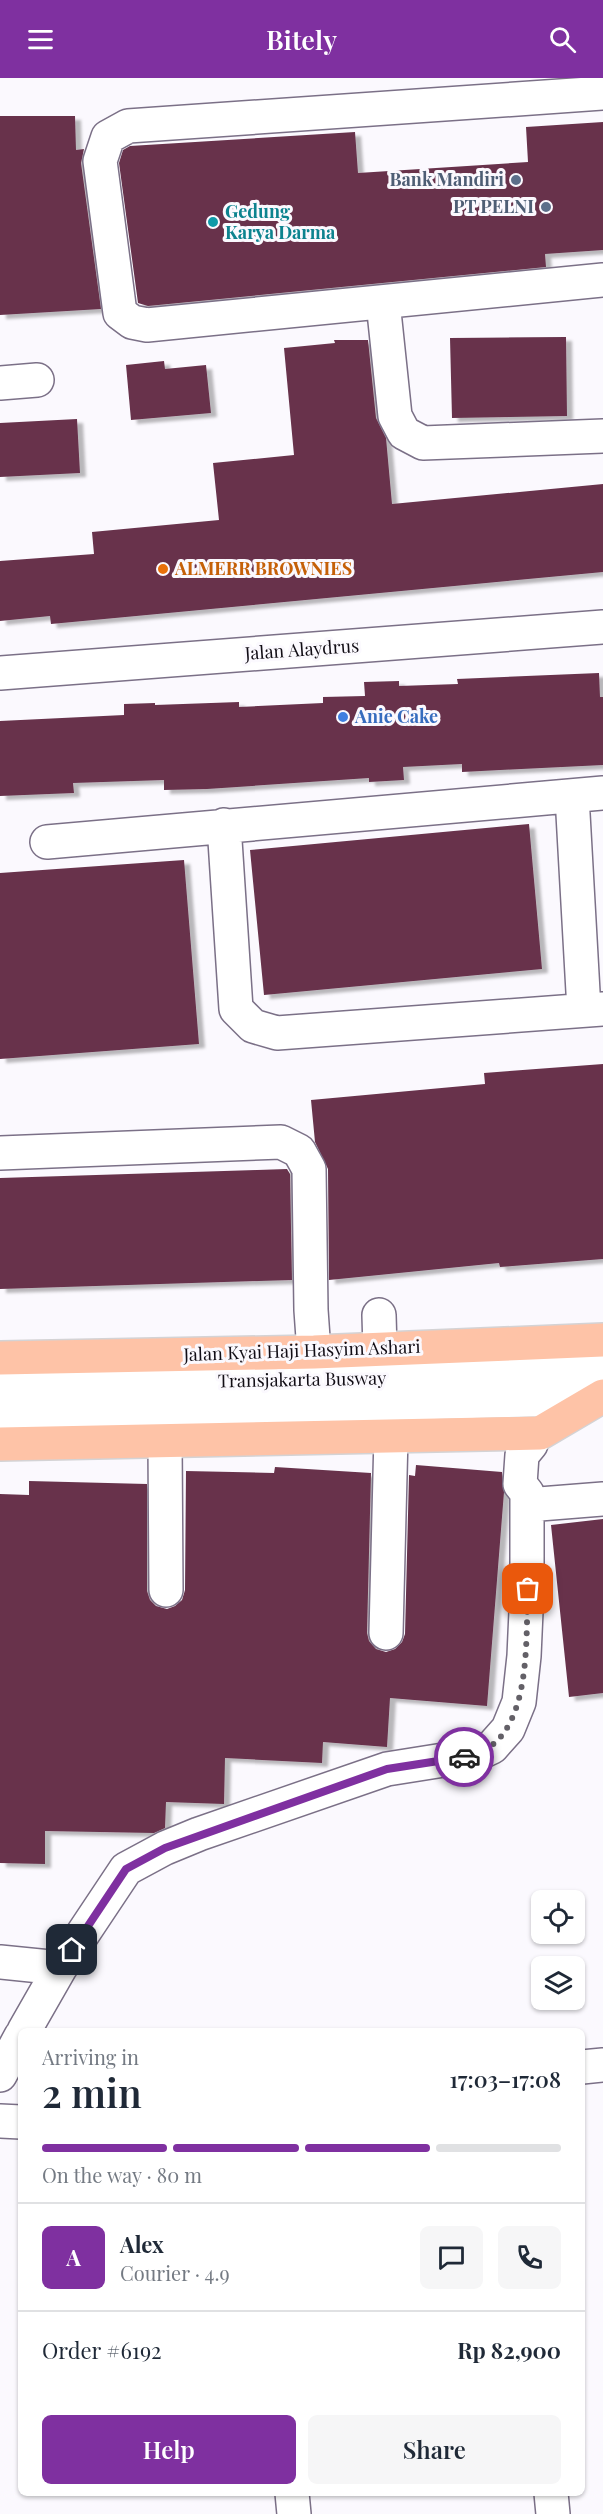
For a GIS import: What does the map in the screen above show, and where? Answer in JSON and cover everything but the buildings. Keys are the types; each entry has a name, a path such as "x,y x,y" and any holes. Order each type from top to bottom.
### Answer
{"main road":[{"name":"Jalan Kyai Haji Hasyim Ashari","path":"0,1358 314,1352 603,1341"},
{"path":"0,1444 391,1436 534,1437 602,1388"}],"street":[{"path":"603,93 128,126 108,137 100,161 120,313 132,322 147,325 603,279"},
{"path":"383,302 395,416 404,433 423,443 603,436"},
{"path":"0,383 37,380"},
{"name":"Jalan Alaydrus","path":"0,673 603,627"},
{"path":"47,842 224,825 588,795 593,1010 277,1032 253,1026 236,1009 224,825"},
{"path":"0,1153 281,1142 299,1151 309,1169 311,1310 314,1352"},
{"path":"379,1315 380,1349"},
{"name":"Transjakarta Busway","path":"0,1385 316,1381 602,1388"},
{"name":"Transjakarta Busway","path":"0,1414 602,1388"},
{"path":"386,1634 391,1436"},
{"path":"26,2028 60,1968 126,1869 165,1848 387,1769 475,1755 492,1747 508,1729 519,1702 528,1589 527,1499 520,1484 522,1455 534,1437"},
{"path":"165,1441 166,1590"},
{"path":"527,1499 603,1498"},
{"path":"0,1962 60,1968"},
{"path":"6,2069 18,2043"},
{"path":"585,2044 603,2043"},
{"path":"585,2067 603,2065"},
{"path":"0,2121 18,2122"},
{"path":"292,2496 294,2514"},
{"path":"551,2496 553,2514"}],"way so far":[{"path":"464,1757 475,1755 492,1747 508,1729 519,1702 528,1589"}],"place":[{"name":"Bank Mandiri","path":"516,180"},
{"name":"PT PELNI","path":"546,207"},
{"name":"Gedung Karya Darma","path":"213,222"},
{"name":"ALMERR BROWNIES","path":"163,569"},
{"name":"Anie Cake","path":"343,717"}],"route":[{"path":"72,1950 126,1869 165,1848 387,1769 464,1757"}]}
